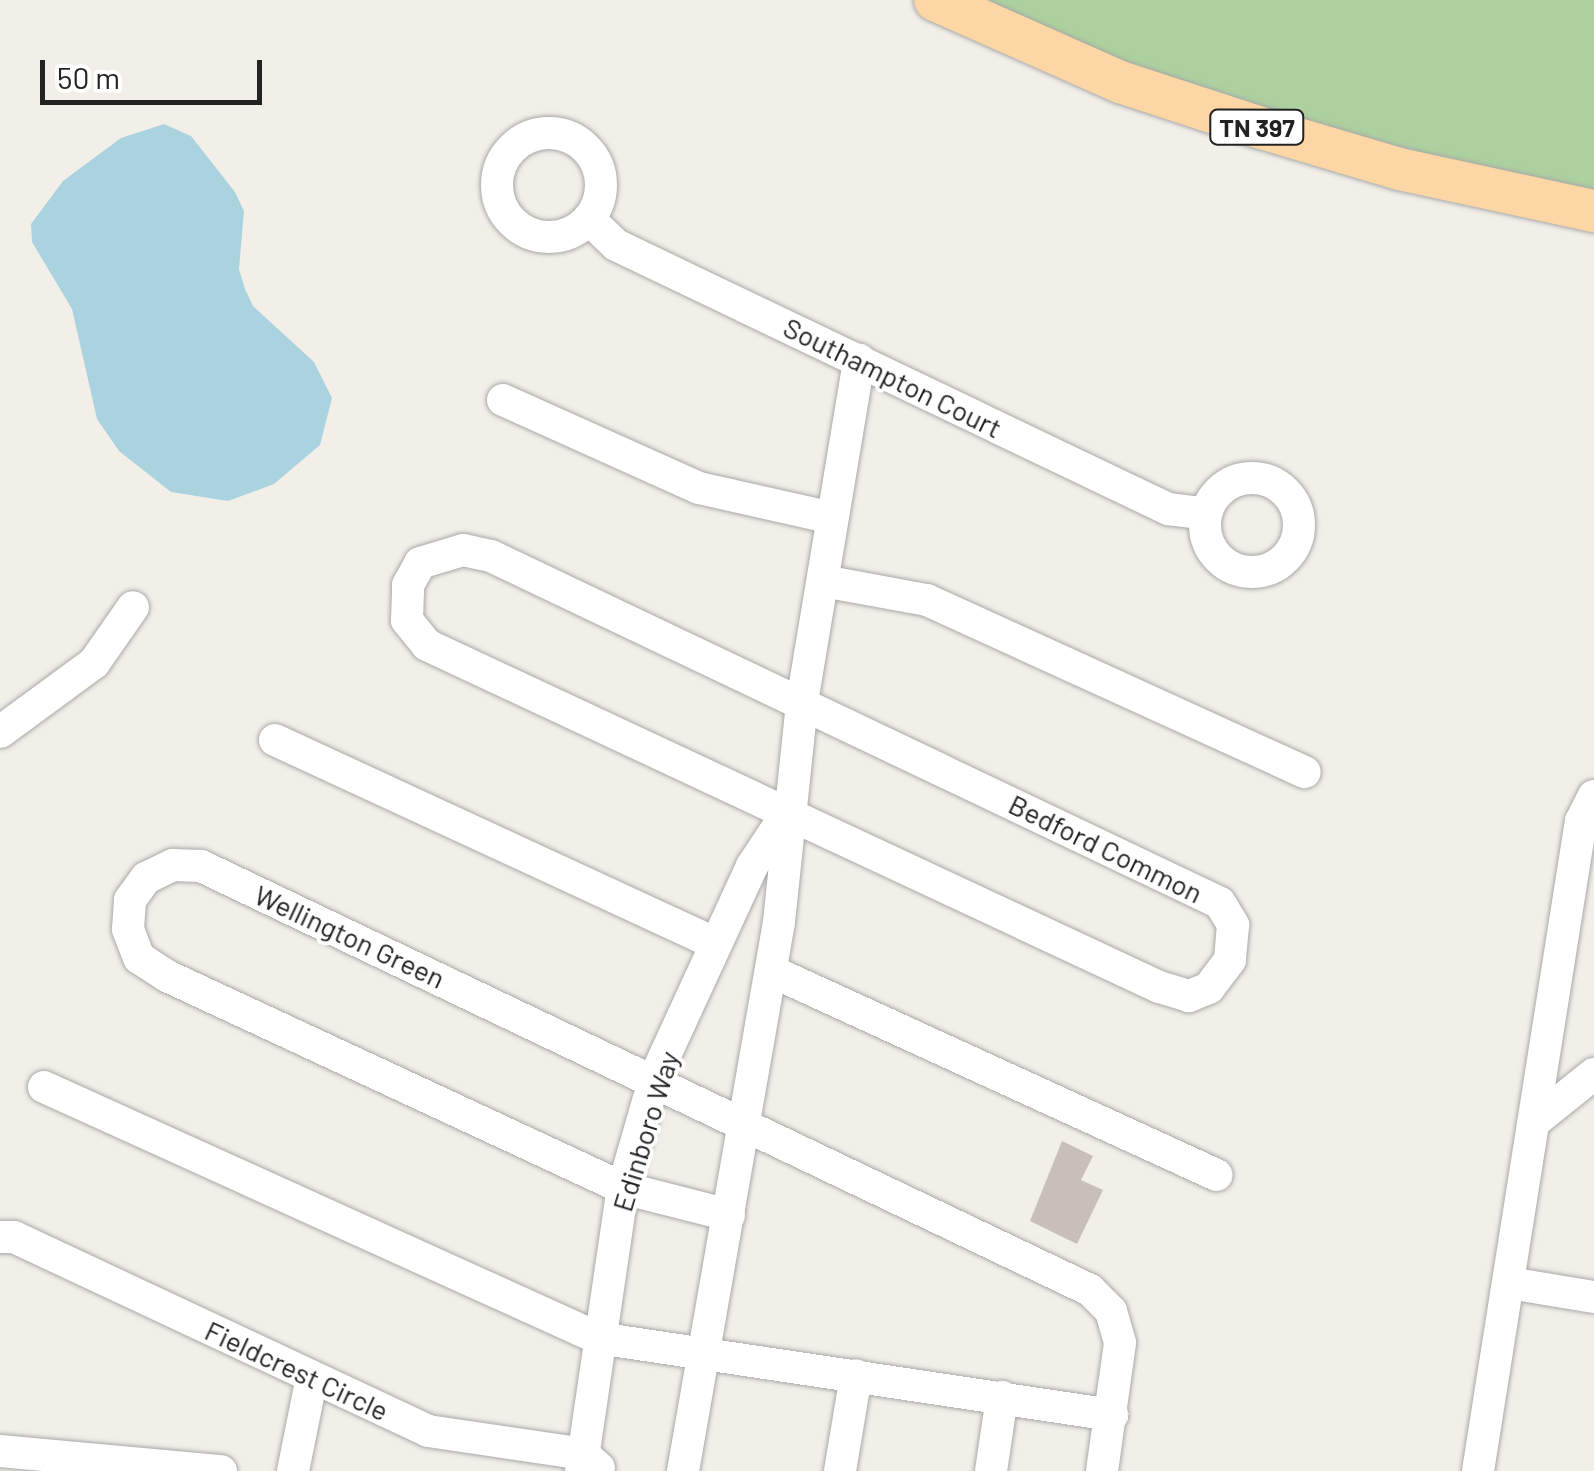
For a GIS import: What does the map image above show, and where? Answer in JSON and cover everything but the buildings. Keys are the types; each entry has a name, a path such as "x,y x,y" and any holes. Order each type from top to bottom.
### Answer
{"main road":[{"name":"TN 397","path":"935,0 1120,82 1258,128 1399,169 1594,211"}],"street":[{"name":"Southampton Court","path":"589,219 616,245 1168,509 1206,514"},
{"name":"Edinboro Way","path":"683,1471 771,971 802,702 823,581 829,516 859,360"},
{"path":"504,400 699,488 829,516"},
{"name":"Bedford Common","path":"464,550 491,556 1220,903 1233,925 1230,960 1209,988 1189,996 1159,987 786,815 427,644 406,620 408,585 420,563 464,550"},
{"path":"823,581 927,600 1304,772"},
{"path":"0,732 94,663 133,607"},
{"path":"275,740 716,944"},
{"path":"1478,1471 1581,821 1594,796"},
{"name":"Edinboro Way","path":"589,1465 598,1338 623,1188 655,1077 716,944 786,815"},
{"name":"Wellington Green","path":"729,1215 623,1188 167,976 139,958 128,928 130,900 146,878 174,865 201,866 655,1077 745,1129 1090,1290 1111,1311 1120,1343 1102,1471"},
{"path":"771,971 1216,1175"},
{"path":"1534,1122 1594,1074"},
{"path":"44,1087 598,1338 1112,1414"},
{"name":"Fieldcrest Circle","path":"0,1237 14,1236 312,1376 428,1431 460,1455 589,1465"},
{"path":"1509,1283 1594,1297"},
{"path":"840,1471 856,1375"},
{"path":"294,1471 312,1376"},
{"path":"992,1471 1002,1397"},
{"path":"0,1451 126,1467 221,1471"}],"green space":[{"path":"935,0 1594,0 1594,211 1542,201"}],"water":[{"path":"164,124 191,136 235,192 244,211 239,269 253,306 314,362 332,398 320,445 274,484 228,501 171,492 119,451 97,419 72,309 32,242 31,224 63,181 121,138"}]}
